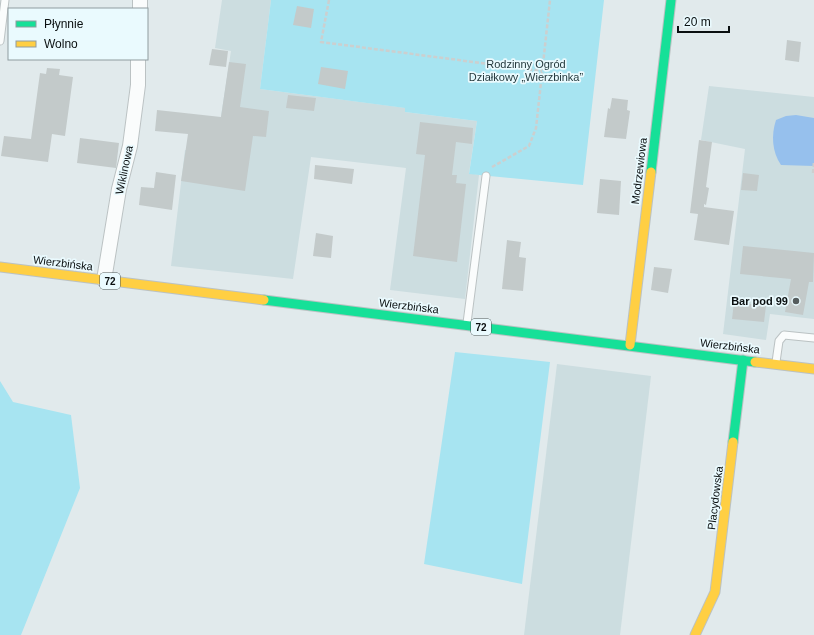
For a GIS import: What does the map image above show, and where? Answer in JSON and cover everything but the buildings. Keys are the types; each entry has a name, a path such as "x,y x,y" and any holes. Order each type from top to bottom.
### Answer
{"main road":[{"name":"Modrzewiowa","path":"630,345 671,0"},
{"name":"Wierzbińska","path":"0,267 814,369"},
{"name":"Placydowska","path":"695,635 715,592 742,360"}],"street":[{"name":"Wiklinowa","path":"104,280 119,189 130,146 138,85 138,60"}],"lane":[{"path":"0,41 6,0"},
{"path":"467,325 486,176"},
{"path":"776,364 779,341 784,335 814,338"}],"path":[{"path":"329,0 321,42 542,71"},
{"path":"486,176 493,165 530,146 536,128 550,0"},
{"path":"813,173 814,162"}],"shaded area":[{"path":"222,0 271,0 260,89 406,108 405,112 477,121 469,173 479,175 465,299 390,290 406,168 311,157 293,279 171,266 185,150 215,155 231,51 215,48"},
{"path":"709,86 814,97 814,319 770,314 766,340 723,334 745,149 701,140"},
{"path":"796,115 814,118 814,166 781,165 776,155 773,143 773,132 776,120 786,116"},
{"path":"557,364 651,376 620,635 524,635"}],"green space":[{"name":"Rodzinny Ogród Działkowy „Wierzbinka”","path":"271,0 604,0 583,185 469,174 477,121 405,112 405,108 260,89"},
{"path":"455,352 550,362 522,584 424,564"},
{"path":"0,381 13,402 71,415 80,488 21,635 0,635"}],"traffic: fast":[{"path":"651,172 671,0"},
{"path":"264,300 755,362"},
{"path":"733,442 743,360"}],"traffic: slow":[{"path":"630,345 651,172"},
{"path":"0,267 264,300"},
{"path":"755,362 814,369"},
{"path":"695,635 715,592 733,442"}],"place":[{"name":"Bar pod 99","path":"796,301"}]}
